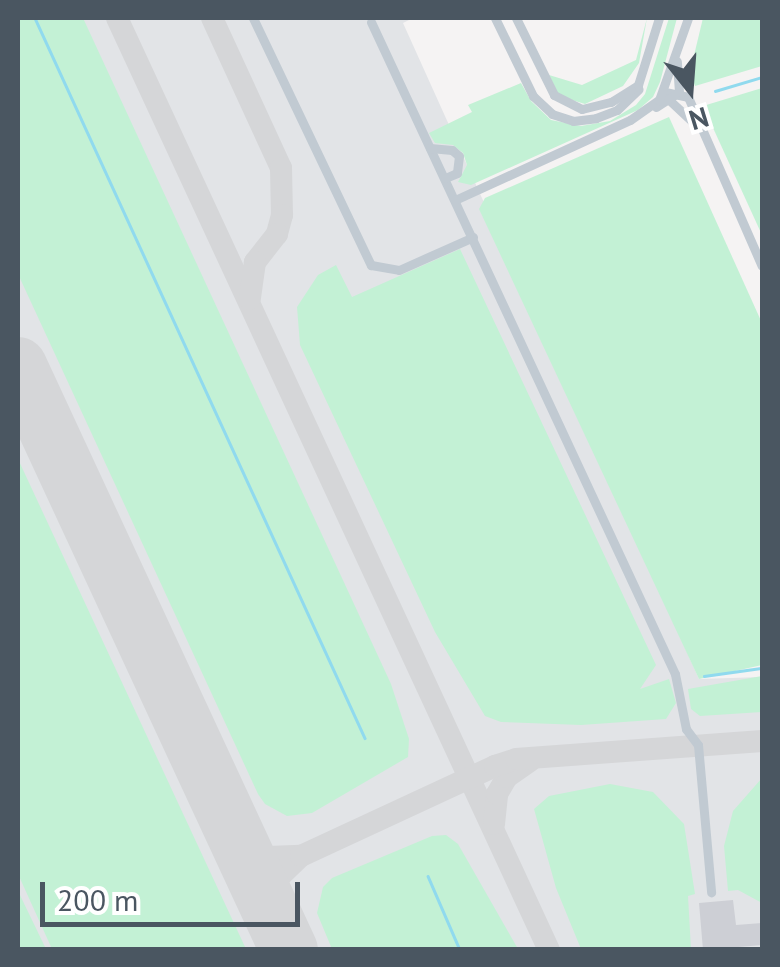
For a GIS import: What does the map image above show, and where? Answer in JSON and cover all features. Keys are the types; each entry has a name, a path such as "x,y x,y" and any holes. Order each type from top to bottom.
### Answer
{"street":[{"path":"253,18 371,265 399,270 473,237"},
{"path":"495,18 533,96 561,118 584,120 616,110 630,100 644,76 659,18"},
{"path":"516,18 546,83 565,104 582,109 602,106 627,94 644,76"},
{"path":"667,96 688,18"},
{"path":"370,19 676,674 686,729 698,745 710,892"},
{"path":"677,58 679,92"},
{"path":"455,200 679,92 688,96 697,126 762,266"},
{"path":"667,96 697,126"},
{"path":"430,148 452,150 459,156 460,170 445,178"}],"shaded area":[{"path":"18,18 413,18 403,23 699,679 762,677 762,949 34,949 18,914"}],"green space":[{"path":"18,18 83,18 391,684 409,739 408,757 312,813 287,816 265,804 258,794 18,274"},
{"path":"647,18 639,63 623,86 585,104 559,96 549,75 582,85 636,60"},
{"path":"669,18 677,18 660,82 653,97 638,110 471,185 458,182 467,165 463,153 453,145 435,143 429,133 472,112 468,105 521,83 531,101 551,120 581,126 610,121 636,105 645,94"},
{"path":"703,18 762,18 762,66 695,86 690,72"},
{"path":"762,88 762,235 703,106"},
{"path":"669,117 762,323 762,665 699,679 479,209 485,198"},
{"path":"460,249 656,665 640,689 669,679 676,703 666,719 581,725 501,722 485,716 435,632 300,345 297,307 318,275 336,265 352,297"},
{"path":"18,459 246,949 52,949 18,874"},
{"path":"762,676 762,712 700,716 691,709 688,689"},
{"path":"762,778 762,903 738,890 728,891 724,846 733,811"},
{"path":"610,784 653,792 684,824 695,894 688,896 691,949 581,949 556,888 534,809 549,796"},
{"path":"446,835 458,844 518,949 332,949 317,913 323,887 332,878 432,836"},
{"path":"18,891 46,949 18,949"}],"building":[{"path":"733,900 736,925 762,923 762,945 703,950 699,903"}],"waterway":[{"path":"35,18 365,738"},
{"path":"715,91 762,77"},
{"path":"704,676 762,668"},
{"path":"428,876 460,950"}],"taxiway":[{"path":"117,18 549,950"},
{"path":"212,18 281,168 282,215 277,234 255,262 250,299"},
{"path":"273,915 277,879 301,856 495,766 516,759 762,741"},
{"path":"494,824 497,794 507,777 530,761"},
{"path":"233,829 242,842 268,857 301,856"}],"runway":[{"path":"18,366 289,950"}]}
